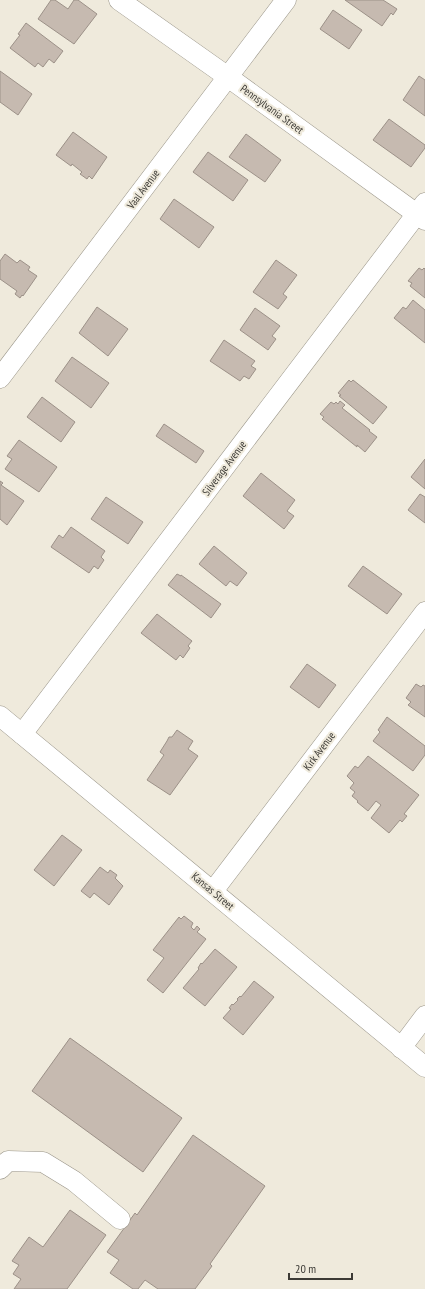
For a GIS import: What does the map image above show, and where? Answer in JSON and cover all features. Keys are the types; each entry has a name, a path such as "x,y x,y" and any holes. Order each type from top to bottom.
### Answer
{"street":[{"name":"Pennsylvania Street","path":"119,0 422,212"},
{"name":"Vaal Avenue","path":"0,378 286,0"},
{"name":"Silverage Avenue","path":"22,734 422,212"},
{"name":"Kirk Avenue","path":"213,891 425,612"},
{"name":"Kansas Street","path":"0,716 425,1067"},
{"path":"401,1048 425,1016"},
{"path":"0,1169 8,1161 43,1162 74,1181 120,1219"}],"building":[{"path":"51,0 55,0 68,9 74,0 78,0 97,14 74,44 38,19"},
{"path":"345,0 383,0 397,9 393,15 391,13 382,26"},
{"path":"333,10 362,30 349,49 320,29"},
{"path":"26,23 63,51 54,63 49,59 43,67 38,63 35,67 10,48 20,35 18,34"},
{"path":"0,71 32,94 18,115 0,102"},
{"path":"419,76 425,80 425,116 403,100"},
{"path":"389,119 425,145 425,148 411,167 373,140"},
{"path":"73,132 107,157 92,179 89,176 87,179 80,174 82,172 72,164 71,166 56,155"},
{"path":"246,134 281,160 265,182 229,157"},
{"path":"208,152 248,180 233,201 193,172"},
{"path":"174,199 214,227 199,248 160,219"},
{"path":"5,254 17,263 20,260 30,267 28,270 37,276 20,298 15,294 17,291 0,279 0,261"},
{"path":"276,260 297,275 283,294 287,297 278,309 253,292"},
{"path":"419,268 422,270 424,268 425,269 425,298 410,286 412,283 408,281"},
{"path":"413,300 425,310 425,343 394,318 403,307 406,309"},
{"path":"97,307 128,329 108,356 79,333"},
{"path":"255,308 280,326 272,336 276,339 268,350 240,330"},
{"path":"224,340 255,361 251,366 256,369 249,379 244,376 240,381 210,361"},
{"path":"72,357 109,383 91,408 55,381"},
{"path":"349,380 351,382 353,380 387,407 373,424 339,396 341,395 338,393"},
{"path":"42,397 75,422 61,442 27,417"},
{"path":"340,401 345,405 342,408 377,437 365,452 322,419 324,417 320,414 331,402 334,404 336,402 338,404"},
{"path":"164,424 204,451 196,463 156,436"},
{"path":"19,440 57,467 39,492 5,469 12,459 7,456"},
{"path":"425,459 425,489 411,477"},
{"path":"261,473 295,500 287,511 294,516 284,529 243,496"},
{"path":"0,481 3,483 1,485 24,501 7,525 0,519"},
{"path":"420,494 425,497 425,523 408,510"},
{"path":"106,497 143,522 128,544 91,519"},
{"path":"71,527 105,551 101,557 104,560 98,569 94,566 89,573 51,547 59,535 63,538"},
{"path":"214,546 247,573 237,586 230,581 226,586 199,564"},
{"path":"363,566 402,594 387,614 348,586"},
{"path":"177,574 181,575 221,604 211,618 168,585"},
{"path":"157,614 192,641 188,646 190,648 183,658 180,655 176,660 141,633"},
{"path":"307,664 336,685 319,708 290,687"},
{"path":"416,684 421,687 423,685 425,686 425,717 408,705 411,702 406,698"},
{"path":"387,717 425,746 425,755 413,771 373,741 380,732 378,730"},
{"path":"177,730 193,741 188,749 198,756 170,795 147,780 164,755 160,752 169,737 172,737"},
{"path":"368,756 419,795 404,814 407,816 402,822 400,820 389,833 371,818 381,805 376,801 368,811 352,796 355,792 350,788 354,783 347,776 355,766 358,768"},
{"path":"62,835 82,850 54,886 34,870"},
{"path":"100,867 108,873 110,870 117,875 115,878 123,886 109,905 94,893 90,898 81,891"},
{"path":"184,916 193,923 191,927 194,930 197,926 200,929 197,932 206,939 163,993 147,980 164,958 153,950 179,917 181,919"},
{"path":"215,949 237,967 205,1006 183,988 199,969 198,968 201,963 202,964"},
{"path":"254,981 274,997 243,1035 223,1018 231,1009 229,1008 232,1004 233,1005 238,1000 237,999 240,996 241,997"},
{"path":"70,1038 182,1118 143,1172 32,1091"},
{"path":"193,1135 265,1186 210,1264 212,1266 195,1289 158,1289 145,1280 138,1289 133,1289 110,1273 119,1260 107,1252 135,1213 137,1215"},
{"path":"70,1210 106,1235 67,1289 14,1289 21,1279 13,1274 19,1265 12,1261 29,1237 43,1247"}]}
